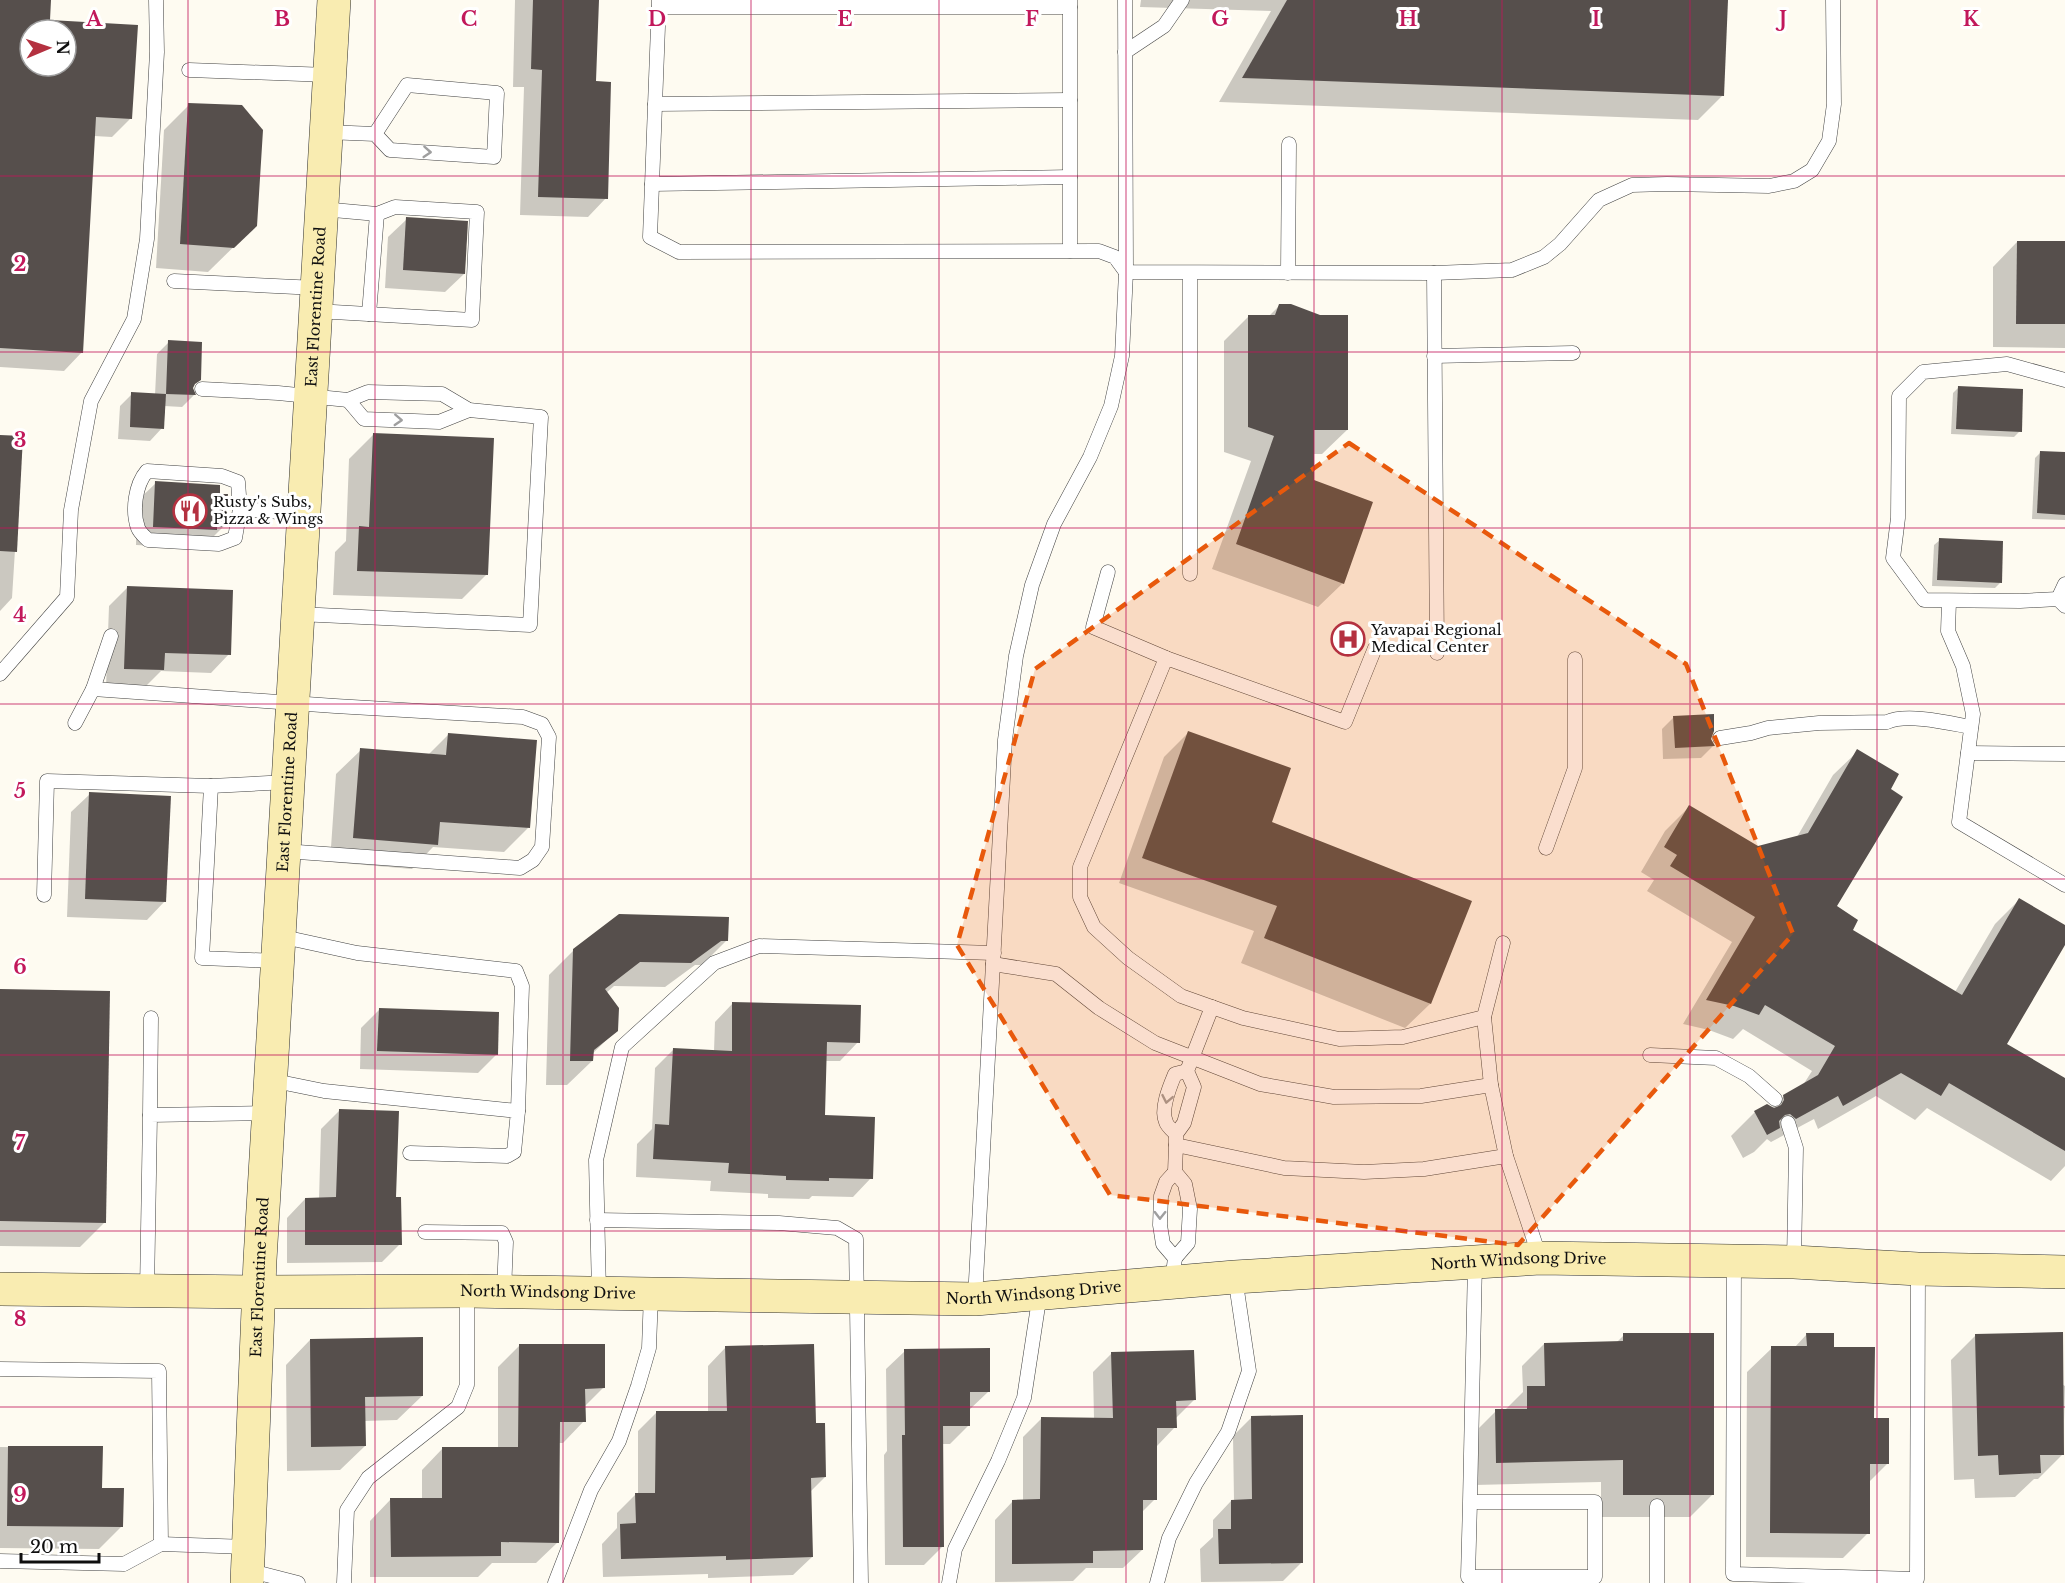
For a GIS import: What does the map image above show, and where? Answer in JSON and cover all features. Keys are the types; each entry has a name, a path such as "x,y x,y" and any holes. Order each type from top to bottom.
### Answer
{"street":[{"name":"East Florentine Road","path":"247,1566 268,1113 334,0"},
{"name":"North Windsong Drive","path":"0,1289 259,1292 467,1291 975,1299 1040,1293 1174,1270 1235,1277 1540,1258 1794,1262 1918,1269 2065,1272"}],"lane":[{"path":"0,674 67,597 71,510 91,401 134,319 147,239 157,52 156,0"},
{"path":"975,1299 1005,740 1016,656 1032,585 1054,524 1090,457 1110,406 1122,356 1126,272 1125,0"},
{"path":"1125,52 1164,26 1182,0"},
{"path":"1126,272 1434,273 1512,270 1544,257 1560,244 1599,200 1632,186 1667,183 1770,186 1794,181 1812,170 1829,141 1834,104 1833,0"},
{"path":"1070,251 1070,3 659,4 650,237 679,252 1099,251 1115,257 1126,272"},
{"path":"189,70 329,75"},
{"path":"326,132 375,134 390,150 494,157 497,93 407,85 375,134"},
{"path":"655,104 1070,100"},
{"path":"1288,273 1289,144"},
{"path":"652,184 1070,177"},
{"path":"174,280 316,300 369,314 472,320 477,212 395,207 377,214 321,209"},
{"path":"369,314 377,214"},
{"path":"1190,574 1191,273"},
{"path":"1434,273 1437,653"},
{"path":"1434,356 1573,353"},
{"path":"2065,380 2007,364 1923,372 1899,396 1898,518 1893,558 1924,600 2061,603 2065,584"},
{"path":"202,389 348,400 368,392 442,394 469,410 541,417 530,625 298,614"},
{"path":"348,400 364,418 439,422 469,410"},
{"path":"147,471 222,476 238,482 240,509 235,538 219,544 148,540 139,530 136,516 140,478 147,471"},
{"path":"240,509 303,514"},
{"path":"1108,572 1094,627 1166,658 1346,722 1375,648"},
{"path":"1949,601 1948,631 1963,666 1973,714 1959,822 2065,885"},
{"path":"75,723 93,689 111,636"},
{"path":"1166,658 1080,867 1080,897 1094,927 1128,958 1181,996 1243,1018 1339,1039 1403,1037 1484,1017"},
{"path":"1546,848 1575,768 1575,659"},
{"path":"93,689 523,717 542,724 549,737 542,847 533,860 520,867 284,851"},
{"path":"1720,738 1768,728 1820,723 1887,722 1895,718 1971,727"},
{"path":"1968,753 2065,754"},
{"path":"44,895 47,781 211,786 288,782"},
{"path":"211,786 202,958 278,949 357,952 516,971 522,986 518,1111 514,1152 507,1156 410,1153"},
{"path":"1503,943 1484,1017 1491,1085 1506,1156 1540,1258"},
{"path":"598,1293 596,1160 622,1047 714,963 759,946 993,958 1056,974 1099,1008 1189,1064 1260,1084 1334,1097 1422,1096 1491,1085"},
{"path":"1212,1007 1189,1064 1176,1074 1170,1086 1165,1111 1166,1123 1176,1139 1284,1168 1364,1172 1425,1169 1506,1156"},
{"path":"147,1291 151,1018"},
{"path":"1650,1055 1716,1058 1749,1076 1775,1099"},
{"path":"1174,1270 1163,1244 1160,1225 1161,1196 1166,1182 1175,1172 1176,1139 1184,1123 1194,1087 1189,1064"},
{"path":"270,1080 324,1091 518,1111"},
{"path":"150,1115 268,1113"},
{"path":"1788,1123 1796,1148 1794,1262"},
{"path":"1174,1270 1188,1243 1190,1209 1185,1184 1175,1172"},
{"path":"597,1220 779,1223 837,1228 856,1239 861,1583"},
{"path":"425,1232 502,1233 506,1242 504,1292"},
{"path":"1734,1261 1733,1579 1917,1579 1918,1269"},
{"path":"1470,1502 1594,1502 1595,1577 1468,1577 1475,1262"},
{"path":"1157,1583 1169,1538 1196,1483 1228,1432 1249,1371 1235,1277"},
{"path":"344,1583 347,1510 352,1502 368,1478 458,1407 467,1385 467,1291"},
{"path":"949,1583 955,1549 998,1461 1024,1398 1040,1293"},
{"path":"555,1583 591,1490 619,1441 638,1386 649,1348 651,1294"},
{"path":"0,1369 159,1371 161,1544"},
{"path":"1657,1506 1657,1583"},
{"path":"0,1561 124,1564 161,1544 247,1566 298,1583"}],"highlighted area":[{"path":"1349,443 1686,664 1793,934 1518,1245 1110,1195 957,945 1035,669"}],"building":[{"path":"0,0 51,0 50,18 18,18 18,78 78,78 78,22 138,25 132,119 96,117 83,353 0,348"},
{"path":"533,0 599,0 596,81 611,82 608,199 538,197 542,70 531,69"},
{"path":"1287,0 1728,0 1724,96 1242,78"},
{"path":"188,103 242,105 263,130 257,226 234,248 180,244"},
{"path":"406,217 468,221 465,274 403,270"},
{"path":"2017,241 2065,241 2065,324 2016,324"},
{"path":"1279,304 1291,304 1320,315 1348,315 1348,430 1314,430 1314,480 1373,502 1344,584 1236,544 1274,436 1248,427 1248,315 1275,315"},
{"path":"168,340 202,342 201,380 193,388 196,395 166,394"},
{"path":"1958,386 2023,389 2022,432 1956,429"},
{"path":"131,392 166,394 164,429 130,427"},
{"path":"373,433 494,438 488,575 357,571 359,526 369,527"},
{"path":"0,435 23,436 17,552 0,551"},
{"path":"2040,451 2065,452 2065,515 2037,513"},
{"name":"Rusty's Subs, Pizza & Wings","path":"155,481 220,485 220,494 228,494 225,527 217,527 217,530 153,527"},
{"path":"1939,538 2003,541 2002,583 1937,580"},
{"path":"127,586 233,590 231,655 165,653 164,670 124,669"},
{"path":"1714,714 1714,731 1711,739 1715,746 1675,748 1673,716"},
{"path":"1188,731 1291,768 1272,822 1472,901 1431,1004 1264,938 1277,906 1142,858"},
{"path":"448,733 537,740 530,828 440,822 438,845 353,838 360,748 446,755"},
{"path":"1857,749 1899,774 1891,789 1903,797 1837,906 1858,920 1853,930 1962,995 2019,898 2065,925 2065,945 2007,1044 2065,1078 2065,1151 1949,1083 1941,1096 1901,1073 1843,1106 1838,1096 1796,1119 1790,1114 1785,1115 1779,1121 1780,1128 1767,1135 1754,1111 1767,1104 1774,1108 1781,1105 1784,1100 1783,1095 1818,1075 1835,1046 1765,1005 1759,1015 1734,1006 1706,1000 1755,917 1670,866 1677,855 1664,847 1689,805 1758,846 1808,833"},
{"path":"89,792 171,796 166,902 85,899"},
{"path":"619,914 729,917 728,941 721,941 691,963 640,962 605,989 619,1008 618,1031 594,1050 593,1061 570,1061 573,949"},
{"path":"0,989 110,991 106,1223 0,1221"},
{"path":"732,1002 861,1005 860,1043 827,1042 825,1115 875,1117 873,1179 786,1180 786,1176 728,1173 729,1163 653,1159 655,1124 669,1125 673,1048 732,1051"},
{"path":"379,1008 499,1012 498,1055 377,1051"},
{"path":"339,1109 399,1111 396,1197 401,1197 402,1245 305,1245 305,1198 336,1197"},
{"path":"2063,1332 2064,1455 2040,1455 2041,1473 1999,1475 1998,1455 1978,1456 1975,1334"},
{"path":"1623,1333 1714,1333 1714,1495 1623,1495 1623,1460 1496,1463 1495,1409 1527,1409 1527,1386 1545,1386 1544,1343 1623,1341"},
{"path":"1806,1333 1834,1333 1834,1347 1875,1347 1874,1418 1889,1418 1889,1464 1870,1464 1870,1534 1770,1533 1771,1346 1807,1346"},
{"path":"423,1337 423,1396 365,1397 366,1446 311,1447 310,1339"},
{"path":"519,1344 605,1344 605,1388 585,1389 586,1422 560,1422 559,1543 501,1542 501,1556 391,1557 390,1498 442,1498 442,1447 518,1447"},
{"path":"814,1344 816,1423 825,1423 826,1477 811,1478 813,1557 726,1560 726,1556 621,1559 620,1524 636,1523 635,1493 655,1493 656,1411 727,1411 725,1346"},
{"path":"990,1348 990,1392 970,1392 970,1426 943,1426 944,1547 903,1547 904,1349"},
{"path":"1194,1350 1196,1400 1176,1401 1177,1428 1157,1428 1157,1500 1143,1500 1143,1550 1093,1551 1093,1563 1012,1564 1012,1500 1040,1499 1041,1417 1113,1418 1111,1352"},
{"path":"1303,1415 1303,1563 1219,1564 1218,1529 1231,1529 1231,1500 1252,1499 1251,1416"},
{"path":"8,1446 103,1446 102,1488 124,1488 123,1527 7,1526"}],"place":[{"name":"Rusty's Subs, Pizza & Wings","path":"190,511"},
{"name":"Yavapai Regional Medical Center","path":"1348,639"}]}
